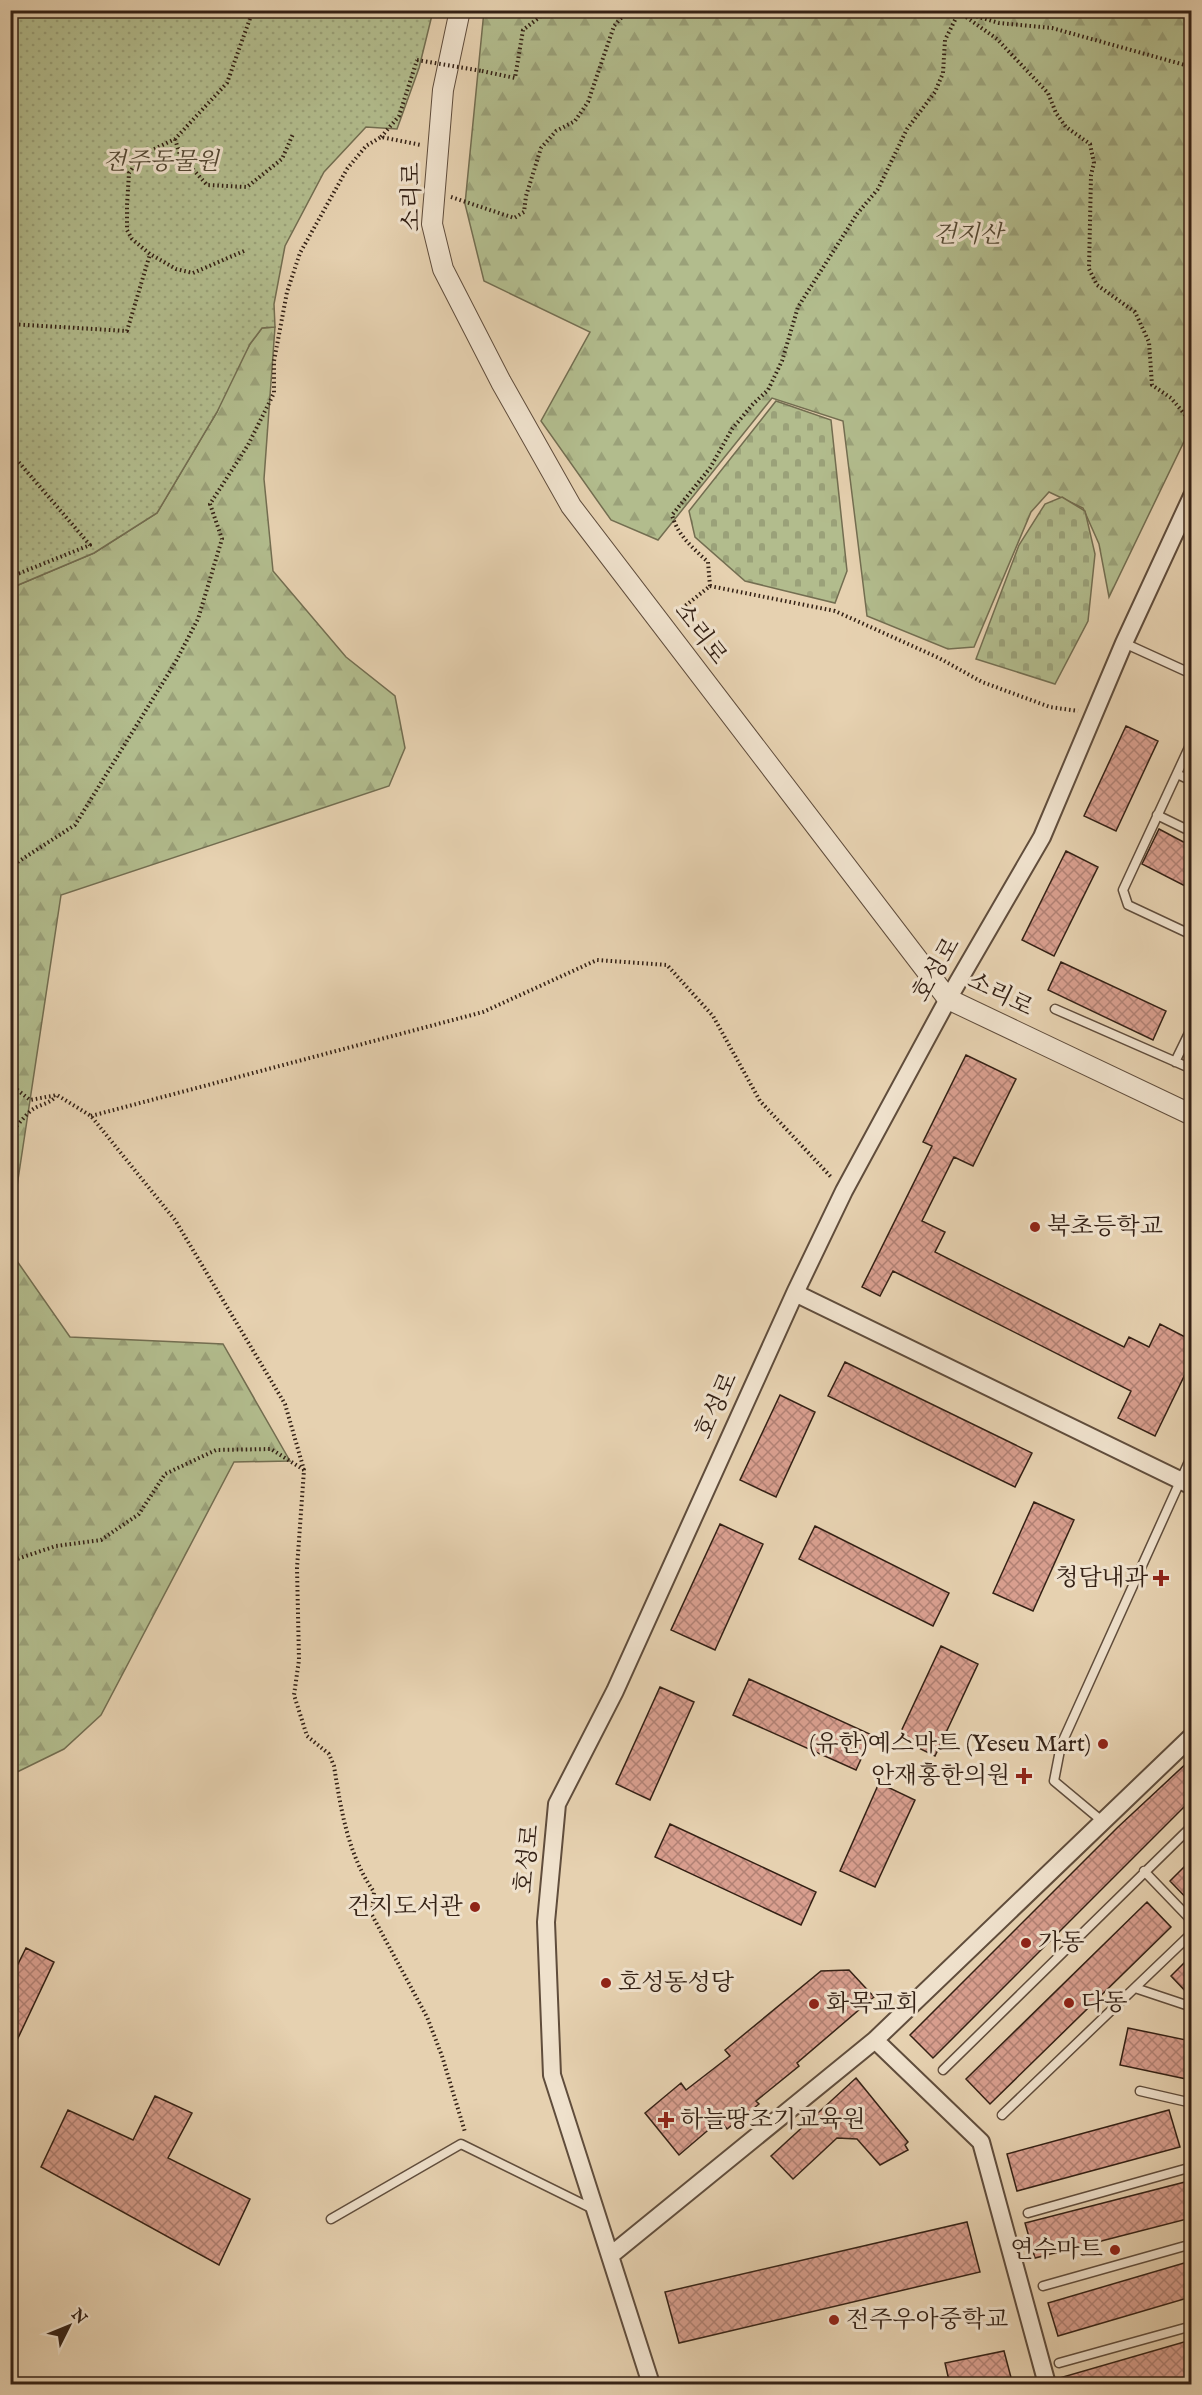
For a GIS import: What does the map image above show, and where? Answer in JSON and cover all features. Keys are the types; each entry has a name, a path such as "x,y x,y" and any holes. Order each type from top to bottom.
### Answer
{"street":[{"name":"소리로","path":"460,10 443,90 432,224 443,269 501,382 572,506 948,999 1191,1115"},
{"name":"호성로","path":"651,2385 552,2075 546,1922 557,1804 620,1681 795,1293 844,1191 948,999 1042,837 1124,643 1191,496"},
{"path":"795,1293 1186,1483"},
{"path":"611,2255 875,2040 1191,1736"},
{"path":"875,2040 981,2142 1047,2385"}],"lane":[{"path":"1124,643 1191,674"},
{"path":"1191,741 1123,890 1128,905 1191,935"},
{"path":"1177,774 1191,781"},
{"path":"1157,815 1191,832"},
{"path":"1055,1009 1191,1069"},
{"path":"1175,1062 1191,1027"},
{"path":"1102,1821 1054,1781 1061,1745 1186,1483 1191,1455"},
{"path":"943,2070 1191,1826"},
{"path":"1144,1871 1191,1921"},
{"path":"1002,2115 1191,1933"},
{"path":"1136,1988 1191,2007"},
{"path":"1140,2091 1191,2103"},
{"path":"331,2219 461,2144 596,2210"},
{"path":"1028,2213 1191,2167"},
{"path":"1043,2286 1191,2244"},
{"path":"1059,2363 1191,2326"}],"path":[{"path":"244,251 193,273 176,269 150,254 132,239 127,230 129,173 141,155 175,139 227,83 254,10"},
{"path":"10,867 75,825 175,663 198,619 222,540 210,504 248,445 274,393 274,361 287,292 300,254 347,169 366,146 381,137 399,116 417,60 515,78 523,30 542,16 545,10"},
{"path":"434,191 514,218 524,212 526,196 541,148 556,131 575,121 588,102 615,26 628,10"},
{"path":"958,11 999,23 1052,28 1191,67"},
{"path":"958,11 997,39 1048,93 1056,113 1066,127 1090,144 1094,163 1091,175 1089,269 1097,285 1136,312 1149,342 1152,385 1171,398 1191,423"},
{"path":"710,586 708,562 686,541 676,527 672,515 710,468 732,429 768,390 782,361 798,307 857,214 878,189 908,129 935,92 943,73 945,40 958,11"},
{"path":"175,139 180,155 207,185 247,187 282,159 293,134"},
{"path":"381,137 424,145"},
{"path":"10,324 127,332 150,254"},
{"path":"10,452 90,545 10,577"},
{"path":"659,622 677,613 710,586"},
{"path":"710,586 835,611 939,658 982,682 1050,707 1095,712"},
{"path":"91,1116 483,1012 597,960 667,965 713,1016 760,1101 844,1191"},
{"path":"10,1084 30,1100 57,1095 91,1116 175,1220 285,1404 304,1470 297,1568 300,1660 294,1695 307,1736 329,1754 334,1766 351,1849 362,1875 374,1892 372,1915 427,2018 442,2055 463,2128 476,2151"},
{"path":"10,1132 32,1109 53,1100 57,1095"},
{"path":"10,1548 12,1561 56,1546 101,1540 140,1514 165,1474 216,1450 272,1449 304,1470"}],"green space":[{"name":"전주동물원","path":"11,10 433,11 419,68 397,129 366,127 324,172 285,246 274,304 275,327 262,328 250,344 217,412 157,513 94,553 11,588"},
{"name":"건지산","path":"484,11 1191,11 1191,427 1109,597 1099,544 1083,508 1049,492 1031,512 974,647 948,649 867,616 843,421 772,398 658,540 611,520 541,421 590,332 484,281 465,204"},
{"path":"275,327 264,479 273,571 346,657 395,696 405,748 389,786 61,895 11,1226 11,588 94,553 157,513 217,412 233,373 250,344 262,328"},
{"path":"776,401 831,420 847,571 835,603 745,581 695,537 689,511"},
{"path":"1062,497 1085,511 1095,554 1088,621 1055,684 976,659 1019,545 1045,504"},
{"path":"10,1251 70,1337 223,1344 290,1461 234,1462 101,1715 64,1749 11,1775"}],"building":[{"path":"1126,726 1158,741 1116,831 1084,816"},
{"path":"1159,829 1191,846 1191,889 1142,864"},
{"path":"1066,851 1098,867 1054,956 1022,940"},
{"path":"1061,962 1166,1011 1153,1040 1048,990"},
{"path":"966,1055 1016,1079 973,1166 954,1157 922,1221 945,1232 935,1252 1124,1347 1129,1337 1149,1347 1160,1324 1191,1340 1191,1362 1155,1436 1118,1418 1131,1391 893,1271 880,1296 862,1287 932,1146 923,1142"},
{"path":"845,1362 1032,1453 1015,1487 828,1396"},
{"path":"780,1395 815,1412 776,1497 740,1480"},
{"path":"1034,1502 1074,1520 1033,1611 993,1593"},
{"path":"720,1524 763,1544 715,1650 671,1630"},
{"path":"815,1526 949,1593 933,1626 799,1559"},
{"path":"941,1646 978,1664 935,1756 898,1738"},
{"path":"749,1679 872,1735 856,1770 733,1715"},
{"path":"660,1687 694,1702 650,1800 616,1784"},
{"name":"가동","path":"1191,1759 1191,1800 933,2058 910,2035 1118,1827"},
{"path":"879,1783 915,1800 875,1887 840,1871"},
{"path":"670,1824 816,1892 801,1925 655,1857"},
{"path":"1191,1860 1191,1903 1170,1881"},
{"name":"다동","path":"1147,1902 1171,1927 990,2104 966,2079"},
{"path":"26,1948 54,1962 10,2055 10,1980"},
{"path":"1191,1956 1191,1997 1171,1976"},
{"path":"849,1970 874,1997 797,2063 799,2066 756,2101 759,2104 727,2129 720,2120 679,2155 645,2113 681,2083 686,2090 730,2056 725,2050 821,1971"},
{"path":"1128,2028 1191,2041 1191,2080 1120,2065"},
{"path":"856,2078 908,2142 905,2145 908,2150 880,2165 857,2139 837,2138 793,2179 771,2156"},
{"path":"155,2096 192,2113 168,2158 250,2199 219,2265 41,2167 68,2110 133,2140"},
{"path":"1169,2110 1180,2147 1017,2191 1007,2154"},
{"path":"1189,2181 1191,2218 1035,2258 1025,2223"},
{"path":"967,2222 980,2272 679,2343 665,2292"},
{"path":"1191,2261 1191,2297 1058,2336 1048,2303"},
{"path":"1191,2340 1191,2377 1167,2385 1057,2385 1056,2379"},
{"path":"1004,2351 1013,2385 950,2385 945,2363"}],"place":[{"name":"북초등학교","path":"1035,1227"},
{"name":"청담내과","path":"1161,1578"},
{"name":"(유한)예스마트 (Yeseu Mart)","path":"1103,1744"},
{"name":"안재홍한의원","path":"1024,1776"},
{"name":"건지도서관","path":"475,1907"},
{"name":"가동","path":"1026,1943"},
{"name":"호성동성당","path":"606,1983"},
{"name":"다동","path":"1069,2003"},
{"name":"화목교회","path":"814,2004"},
{"name":"하늘땅조기교육원","path":"666,2120"},
{"name":"연수마트","path":"1115,2250"},
{"name":"전주우아중학교","path":"834,2320"}]}
